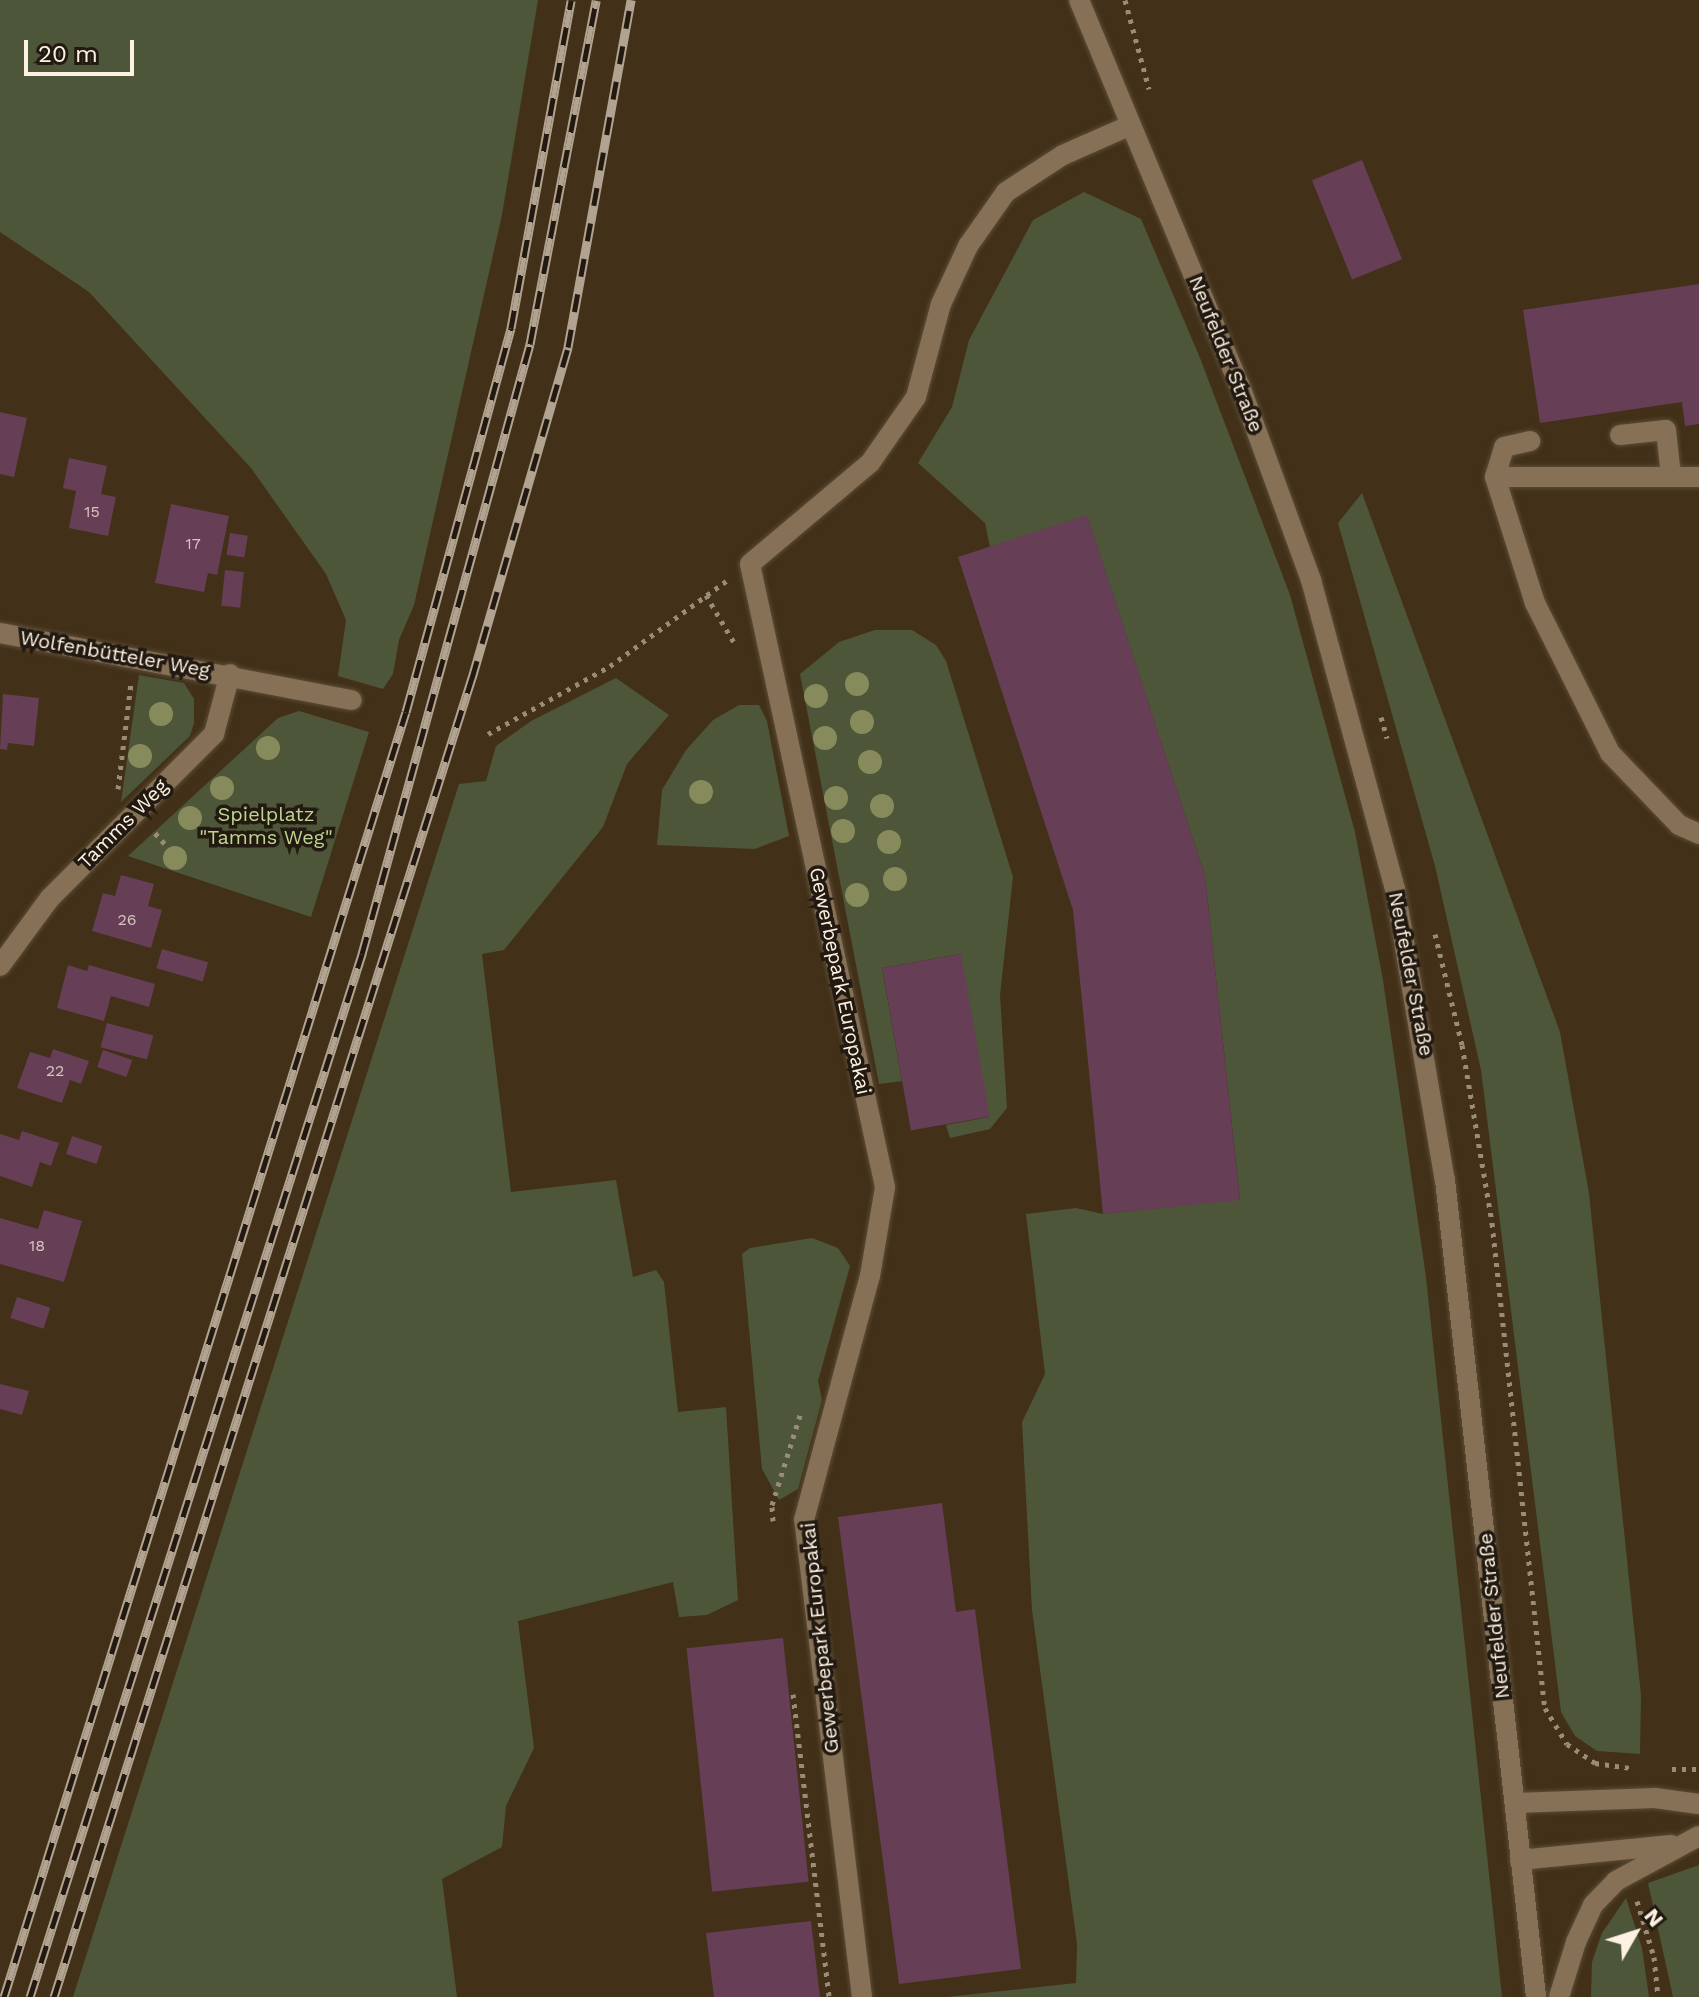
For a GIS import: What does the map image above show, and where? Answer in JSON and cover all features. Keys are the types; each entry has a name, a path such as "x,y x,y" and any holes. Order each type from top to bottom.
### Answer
{"street":[{"name":"Neufelder Straße","path":"1079,0 1240,386 1311,580 1395,889 1445,1180 1536,1997"},
{"path":"750,564 870,463 916,397 941,304 968,246 1006,192 1063,155 1131,125"},
{"path":"1620,435 1666,430 1671,476"},
{"path":"1530,441 1504,447 1495,477 1535,603 1610,753 1679,825 1699,834"},
{"path":"1495,477 1699,477"},
{"name":"Gewerbepark Europakai","path":"750,564 885,1187 870,1276 804,1520 862,1997"},
{"name":"Wolfenbütteler Weg","path":"0,633 230,674 352,700"},
{"name":"Tamms Weg","path":"0,966 50,898 214,734 230,674"},
{"path":"1515,1803 1655,1798 1699,1804"},
{"path":"1520,1860 1692,1840"},
{"path":"1559,1997 1576,1942 1593,1905 1616,1881 1692,1840"}],"path":[{"path":"488,734 610,666 750,564"},
{"path":"706,595 743,660"},
{"path":"113,833 134,658"},
{"path":"773,1529 772,1505 803,1408"},
{"path":"792,1685 829,1997"},
{"path":"1635,1894 1654,1957 1658,1997"}],"green space":[{"path":"0,0 538,0 502,215 414,605 399,640 393,674 383,689 338,676 346,620 326,574 251,468 89,292 0,232"},
{"path":"1084,192 1141,219 1200,358 1290,595 1355,832 1383,980 1426,1277 1502,1997 946,1997 1076,1983 1077,1944 1032,1610 1022,1422 1045,1374 1026,1214 1076,1208 1103,1214 1240,1199 1205,876 1087,516 990,547 985,523 918,463 952,407 969,340 1033,220"},
{"path":"1362,493 1560,1032 1589,1193 1641,1695 1640,1754 1597,1751 1575,1736 1561,1712 1481,1070 1435,866 1338,523"},
{"path":"875,630 912,630 936,645 946,661 1013,877 1000,995 1007,1108 990,1129 950,1138 946,1125 989,1117 960,954 882,968 902,1081 879,1084 800,674 839,642"},
{"path":"139,675 184,683 194,699 194,723 190,736 121,802"},
{"path":"616,678 669,715 627,764 603,827 504,950 482,954 511,1192 616,1180 633,1277 656,1270 664,1282 678,1412 726,1407 738,1600 707,1615 679,1617 673,1582 518,1621 534,1748 506,1806 502,1847 442,1879 457,1997 73,1997 459,784 486,781 496,746 531,721"},
{"path":"739,705 759,705 767,721 789,836 755,849 657,845 662,790 686,750 713,720"},
{"name":"Spielplatz \"Tamms Weg\"","path":"299,711 369,732 311,917 128,856 278,718"},
{"path":"812,1238 838,1248 850,1266 818,1381 822,1400 798,1489 779,1500 762,1469 742,1254 750,1248"},
{"path":"1699,1865 1699,1997 1673,1997 1648,1883"},
{"path":"1626,1898 1642,1948 1649,1997 1591,1997 1592,1962 1602,1933"}],"building":[{"path":"1362,160 1402,259 1352,279 1312,180"},
{"path":"1699,284 1699,424 1685,426 1682,402 1540,423 1523,310"},
{"path":"0,412 27,418 14,477 0,474"},
{"path":"69,458 107,466 101,494 116,497 108,536 69,528 76,491 63,488"},
{"path":"171,504 229,516 217,575 208,573 204,592 155,583"},
{"path":"1087,515 1205,876 1240,1200 1103,1214 1073,910 958,557"},
{"path":"230,533 248,536 244,558 227,555"},
{"path":"225,570 244,572 240,608 221,606"},
{"path":"3,694 39,698 34,746 8,743 7,750 0,749"},
{"path":"121,875 154,884 148,906 162,910 151,948 92,931 103,893 115,896"},
{"path":"162,949 208,962 203,981 156,968"},
{"path":"961,954 990,1116 911,1130 882,968"},
{"path":"68,965 87,971 89,965 155,984 149,1007 111,996 104,1021 57,1008"},
{"path":"107,1023 153,1035 147,1060 101,1047"},
{"path":"53,1049 89,1061 81,1084 70,1080 62,1103 17,1088 30,1052 50,1058"},
{"path":"103,1050 132,1060 126,1077 97,1067"},
{"path":"22,1131 59,1143 51,1166 40,1162 32,1187 0,1176 0,1134 19,1140"},
{"path":"72,1136 102,1146 97,1164 66,1154"},
{"path":"44,1210 82,1221 64,1282 0,1264 0,1218 38,1229"},
{"path":"17,1297 50,1308 43,1329 10,1318"},
{"path":"0,1384 29,1391 22,1415 0,1409"},
{"path":"942,1503 956,1612 975,1609 1021,1969 899,1984 838,1517"},
{"path":"783,1638 809,1882 712,1892 687,1648"},
{"path":"811,1921 820,1997 714,1997 706,1933"}],"railway":[{"path":"4,1997 406,712 511,328 571,0"},
{"path":"30,1997 362,954 530,344 596,0"},
{"path":"54,1997 472,678 568,347 631,0"}]}
